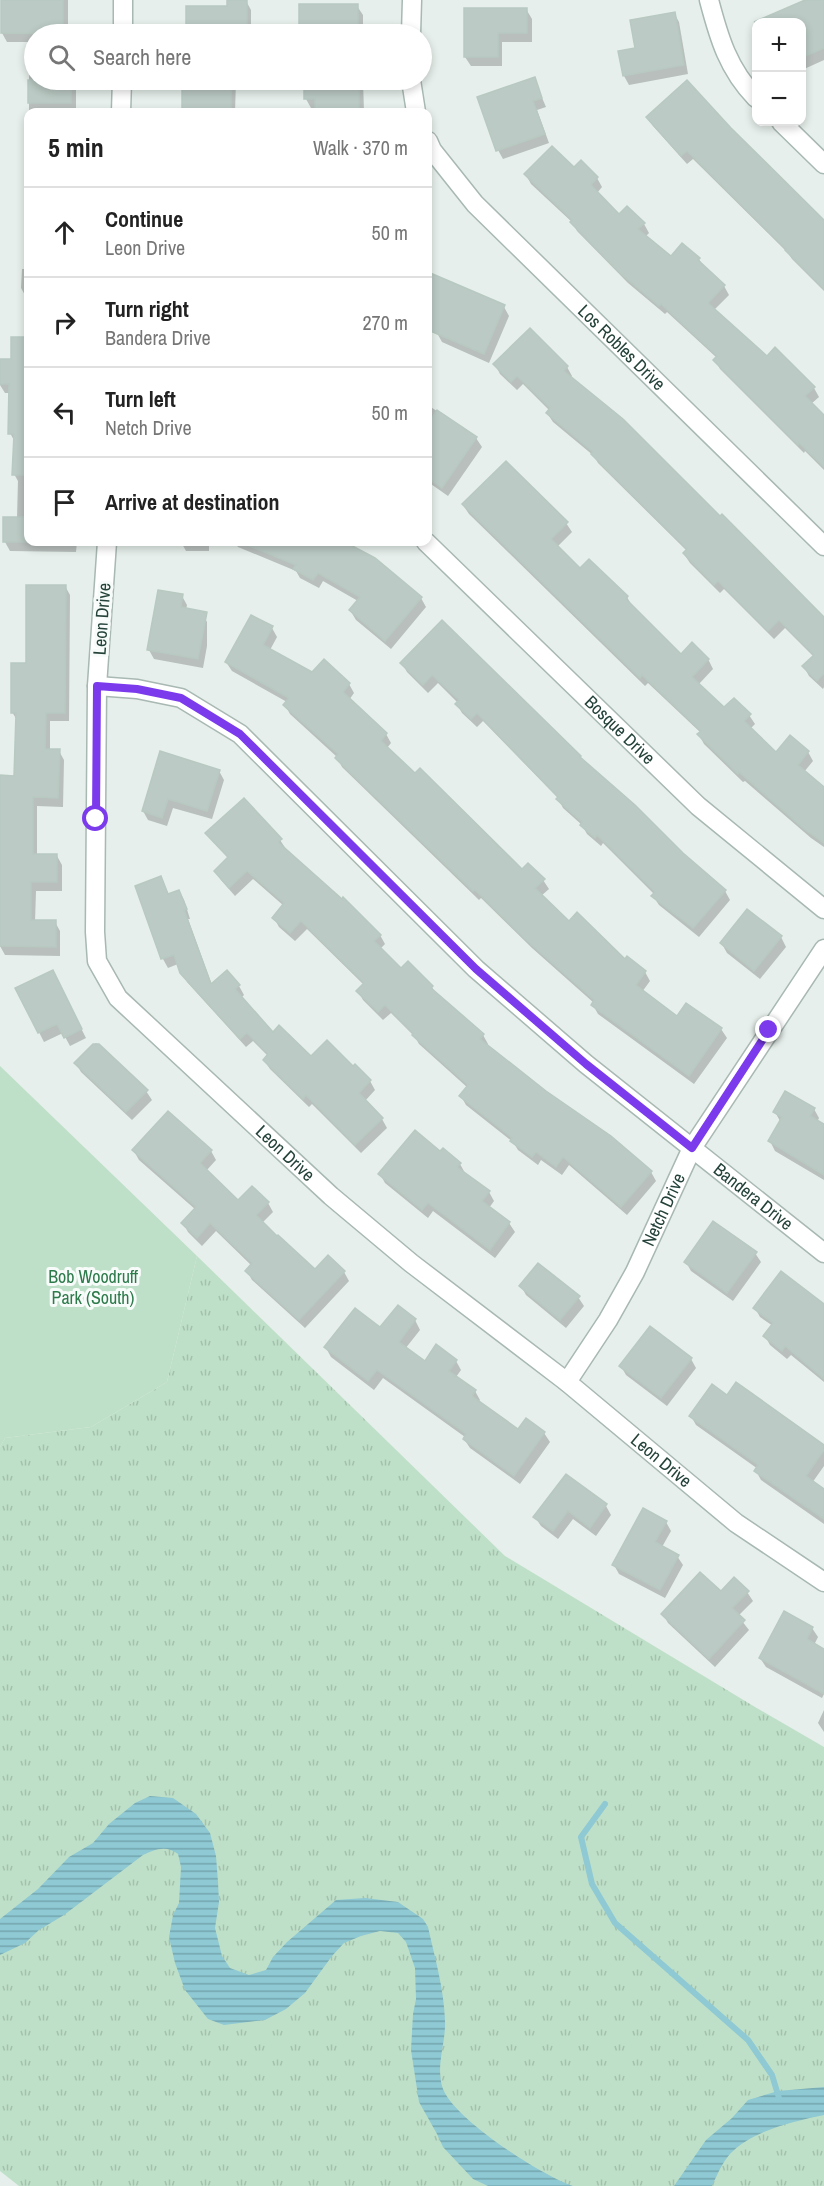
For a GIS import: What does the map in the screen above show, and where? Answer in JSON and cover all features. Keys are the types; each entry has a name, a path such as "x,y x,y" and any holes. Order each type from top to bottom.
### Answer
{"street":[{"path":"123,0 123,24"},
{"path":"411,24 412,0"},
{"path":"709,0 719,36 732,68 752,93"},
{"path":"121,108 122,90"},
{"path":"413,90 415,108"},
{"path":"785,126 824,164"},
{"name":"Los Robles Drive","path":"432,150 475,204 824,546"},
{"name":"Leon Drive","path":"107,546 97,686 95,932 97,961 118,998 331,1196 411,1263 567,1382 736,1523 824,1582"},
{"name":"Bosque Drive","path":"430,546 698,806 824,909"},
{"name":"Bandera Drive","path":"97,686 137,689 181,698 240,734 476,969 586,1064 824,1253"},
{"name":"Netch Drive","path":"567,1382 608,1320 635,1272 692,1148 824,948"}],"green space":[{"name":"Bob Woodruff Park (South)","path":"0,1066 197,1256 167,1382 91,1427 5,1438 0,1447"},
{"path":"197,1256 505,1556 824,1747 824,2186 19,2186 0,2171 0,1447 5,1438 91,1427 167,1382"}],"water":[{"path":"150,1796 173,1798 196,1814 210,1833 216,1856 218,1882 219,1902 215,1928 222,1956 230,1968 249,1975 266,1970 273,1957 287,1942 336,1900 365,1898 398,1902 423,1919 428,1927 443,1997 445,2029 440,2072 443,2089 464,2116 500,2145 541,2171 573,2186 488,2186 473,2179 443,2147 419,2102 411,2050 416,1999 415,1968 406,1942 398,1933 380,1931 344,1943 305,1993 286,2009 265,2020 224,2025 208,2019 185,1990 175,1963 169,1937 173,1915 179,1903 181,1867 178,1854 161,1849 143,1855 64,1915 39,1930 25,1943 0,1955 0,1919 38,1889 69,1857 93,1843 109,1824 135,1803"},
{"path":"824,2087 824,2115 787,2124 749,2139 730,2154 712,2186 674,2186 706,2140 732,2118 748,2100 778,2091"}],"building":[{"path":"1,0 63,0 63,24 24,24 24,33 1,33"},
{"path":"227,0 247,0 247,24 186,24 186,6 227,6"},
{"path":"805,0 824,0 824,48 806,56 806,18 763,18"},
{"path":"299,4 358,4 358,24 299,24"},
{"path":"464,8 527,8 527,33 498,33 498,57 464,57"},
{"path":"675,12 684,65 623,76 618,51 635,48 630,20"},
{"path":"535,77 542,98 533,101 545,134 496,151 477,97"},
{"path":"687,80 731,128 824,220 824,289 687,151 681,156 646,117"},
{"path":"28,90 71,90 71,103 28,103"},
{"path":"182,90 231,90 231,108 182,108"},
{"path":"304,90 359,90 359,108 315,108 315,99 304,99"},
{"path":"552,146 574,167 581,160 598,177 591,185 619,214 627,206 645,223 638,229 671,256 682,243 700,258 698,260 725,285 708,303 767,356 775,347 815,387 805,396 824,415 824,467 799,443 798,445 713,360 717,356 661,304 659,306 621,274 570,222 572,220 524,174"},
{"path":"432,274 505,305 484,354 432,332"},
{"path":"530,328 568,366 564,371 623,419 824,617 824,673 817,681 802,666 814,655 779,620 768,631 718,581 714,585 683,553 687,549 591,454 593,452 546,413 550,408 517,376 511,382 493,364"},
{"path":"11,337 24,337 24,475 12,475 14,434 8,434 9,384 0,384 0,359 11,359"},
{"path":"437,410 477,437 442,488 432,481 432,418"},
{"path":"506,461 568,522 551,539 580,568 589,559 628,596 626,599 681,654 692,642 709,659 692,677 724,707 734,698 751,714 744,721 776,752 790,735 809,751 798,765 824,787 824,843 804,829 739,772 738,774 697,734 701,731 642,675 640,678 462,504"},
{"path":"3,517 24,517 24,542 3,542"},
{"path":"250,546 352,546 375,558 422,597 385,641 349,610 360,597 318,573 313,580 293,569 296,565"},
{"path":"26,585 66,585 65,713 46,713 45,749 60,749 58,798 33,797 33,854 57,854 57,882 31,882 31,920 56,920 56,947 0,946 0,775 14,776 16,713 11,713 11,663 26,663"},
{"path":"158,590 183,594 181,607 207,612 198,659 147,650"},
{"path":"251,615 273,626 263,645 312,672 324,659 350,683 343,692 387,733 381,741 415,773 420,768 522,869 528,863 545,879 535,888 569,921 577,912 625,959 627,956 646,971 636,985 677,1016 686,1003 722,1028 689,1076 591,1005 594,1000 525,939 475,890 473,891 335,758 338,754 283,705 289,698 225,662"},
{"path":"442,620 580,757 726,890 693,928 651,896 655,892 597,835 595,838 580,825 582,822 556,799 558,797 477,713 471,719 455,704 459,700 432,675 423,685 400,663"},
{"path":"160,751 220,770 207,811 168,799 162,818 142,811"},
{"path":"244,798 282,839 278,842 342,899 343,897 381,935 374,941 401,968 408,961 433,986 431,988 484,1034 480,1039 546,1091 611,1136 652,1171 621,1207 563,1157 556,1167 536,1152 532,1157 510,1141 512,1138 459,1096 468,1085 412,1035 413,1033 385,1005 378,1012 356,991 364,983 301,921 290,933 272,918 284,903 247,871 229,888 214,871 228,857 205,833"},
{"path":"161,876 168,894 179,890 211,984 227,970 240,985 235,989 273,1032 279,1025 311,1056 327,1040 371,1080 359,1093 383,1118 355,1145 306,1095 303,1099 263,1060 268,1054 247,1033 240,1039 180,973 174,955 161,959 135,886"},
{"path":"747,909 782,936 754,971 720,943"},
{"path":"53,970 82,1029 64,1038 57,1024 38,1033 15,988"},
{"path":"93,1044 99,1044 148,1090 126,1112 74,1063"},
{"path":"785,1091 815,1108 810,1116 824,1124 824,1175 768,1141 782,1117 773,1112"},
{"path":"168,1111 212,1150 200,1163 238,1200 252,1186 269,1202 256,1215 277,1236 315,1269 328,1255 345,1271 299,1320 245,1271 252,1263 210,1223 197,1238 181,1223 196,1207 132,1150"},
{"path":"415,1130 440,1151 443,1148 461,1163 457,1167 490,1191 482,1201 510,1222 490,1250 428,1203 422,1210 378,1174"},
{"path":"713,1221 757,1252 727,1293 684,1262"},
{"path":"538,1263 580,1296 560,1320 519,1286"},
{"path":"781,1271 824,1304 824,1379 785,1346 782,1351 763,1336 773,1323 753,1308"},
{"path":"398,1305 416,1319 399,1342 425,1361 436,1344 457,1360 449,1371 476,1390 472,1396 518,1429 526,1418 545,1432 514,1476 463,1439 466,1434 377,1370 368,1381 324,1347 355,1308 380,1327"},
{"path":"650,1326 692,1358 661,1398 619,1366"},
{"path":"736,1382 824,1445 824,1450 806,1476 824,1489 824,1519 754,1471 758,1465 689,1416 712,1384 727,1395"},
{"path":"566,1474 607,1504 590,1528 568,1511 553,1531 533,1517"},
{"path":"643,1508 667,1521 655,1542 679,1555 660,1590 612,1565"},
{"path":"700,1572 721,1591 734,1577 749,1591 732,1608 745,1620 709,1659 661,1614"},
{"path":"784,1611 813,1627 807,1639 824,1649 824,1694 759,1658"}],"waterway":[{"path":"605,1804 581,1837 592,1884 615,1923 748,2040 772,2075 779,2098"}],"route":[{"path":"96,819 97,686 137,689 181,698 240,734 476,969 586,1064 692,1148 769,1030"}]}
